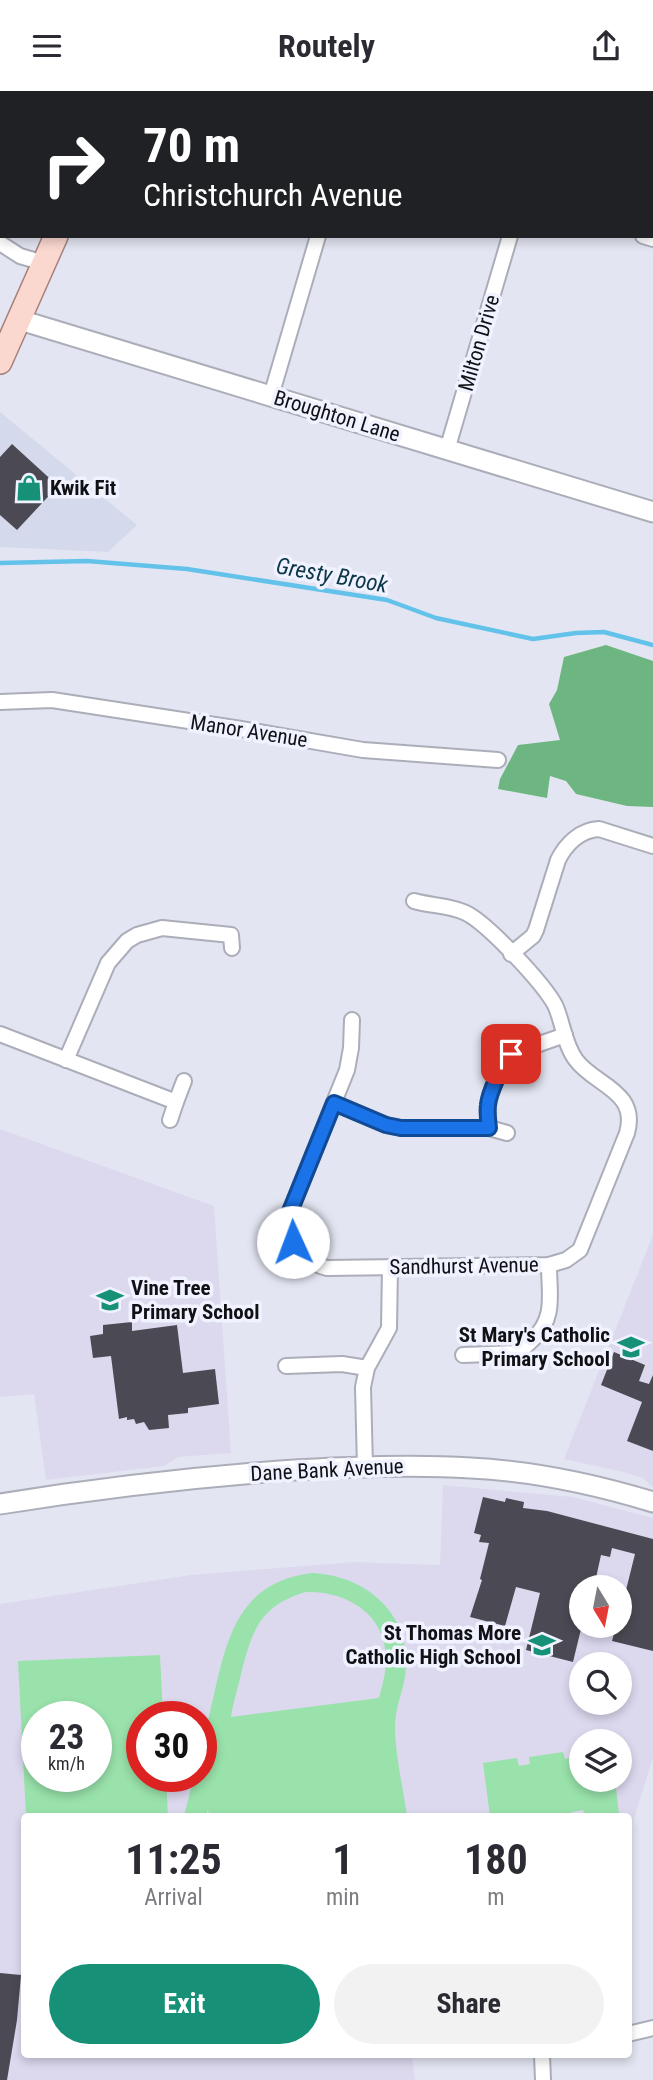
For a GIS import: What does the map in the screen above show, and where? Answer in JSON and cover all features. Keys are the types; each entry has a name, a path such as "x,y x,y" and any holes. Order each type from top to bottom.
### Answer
{"main road":[{"path":"0,362 55,238"}],"street":[{"path":"271,396 317,238"},
{"name":"Milton Drive","path":"447,450 509,238"},
{"path":"0,243 20,256 44,264"},
{"name":"Broughton Lane","path":"20,320 653,512"},
{"name":"Manor Avenue","path":"0,702 52,700 363,750 498,760"},
{"path":"511,954 537,930 558,860 563,850 576,837 591,829 599,829 653,846"},
{"name":"Sandhurst Avenue","path":"352,1020 350,1060 289,1214 289,1233 298,1250 316,1265 327,1268 548,1265 566,1260 580,1250 629,1126 628,1113 622,1100 581,1066 572,1054 551,999 480,922 467,913 414,901"},
{"path":"66,1060 108,963 127,941 137,935 162,928 232,935"},
{"path":"0,1034 176,1102"},
{"path":"489,1128 489,1098 505,1060 511,1054 565,1035"},
{"path":"170,1120 184,1081"},
{"path":"334,1103 386,1125 401,1128 489,1128 507,1133"},
{"path":"463,1355 515,1353 521,1351 544,1329 549,1310 548,1265"},
{"path":"365,1467 363,1387 366,1368 389,1328 390,1267"},
{"path":"286,1366 342,1364 366,1368"},
{"name":"Dane Bank Avenue","path":"0,1504 167,1481 365,1467 429,1466 562,1479 653,1502"},
{"path":"632,2033 653,2028"},
{"path":"542,2058 542,2080"}],"shaded area":[{"path":"0,412 137,525 108,552 0,547"},
{"name":"Vine Tree Primary School","path":"0,1129 214,1206 231,1453 178,1457 164,1466 46,1480 34,1394 0,1397"},
{"name":"St Mary's Catholic Primary School","path":"653,1235 653,1487 643,1478 564,1459"},
{"path":"443,1485 573,1497 653,1518 653,1758 632,1825 632,1813 21,1813 21,2058 412,2058 415,2080 0,2080 0,1604 191,1575 353,1562 440,1565"}],"green space":[{"path":"606,645 653,661 653,807 627,806 576,794 566,781 550,776 547,798 498,789 500,779 518,745 560,740 549,704 557,690 564,657"},
{"path":"312,1573 331,1575 366,1589 392,1614 405,1648 406,1668 395,1719 395,1737 407,1813 208,1813 208,1809 207,1813 185,1813 190,1792 217,1792 217,1701 213,1701 226,1647 247,1606 263,1591 284,1579","holes":["306,1592 322,1593 350,1601 372,1619 385,1645 385,1675 379,1698 231,1717 249,1645 268,1612 290,1597"]},
{"path":"160,1655 162,1701 126,1701 126,1792 167,1792 168,1813 26,1813 25,1792 112,1792 112,1701 21,1701 21,1719 18,1661"},
{"path":"563,1752 565,1759 569,1758 569,1792 616,1792 619,1813 584,1813 583,1810 572,1813 490,1813 483,1763 517,1758 519,1766 530,1764 529,1757"}],"building":[{"name":"Kwik Fit","path":"12,444 58,486 17,530 0,515 0,457"},
{"path":"132,1322 132,1331 177,1325 183,1373 215,1369 219,1404 188,1408 188,1413 168,1415 169,1428 149,1430 144,1422 136,1424 134,1419 127,1420 127,1417 119,1419 111,1356 93,1358 90,1336 103,1334 103,1325"},
{"path":"614,1352 645,1365 639,1381 649,1384 653,1375 653,1451 627,1441 642,1402 601,1385"},
{"path":"483,1497 505,1502 506,1498 524,1502 523,1508 547,1511 653,1539 653,1651 612,1641 613,1638 632,1638 632,1575 630,1575 635,1554 612,1548 610,1557 601,1555 597,1575 569,1575 569,1638 579,1638 575,1652 569,1652 569,1661 526,1650 540,1593 516,1587 505,1626 470,1617 482,1580 480,1579 489,1543 479,1542 481,1535 474,1533"},
{"path":"0,1973 21,1975 7,2080 0,2080"}],"waterway":[{"name":"Gresty Brook","path":"0,563 87,561 187,569 387,600 436,618 533,639 604,632 653,645"}],"place":[{"name":"Kwik Fit","path":"29,488"},
{"name":"Vine Tree Primary School","path":"110,1300"},
{"name":"St Mary's Catholic Primary School","path":"631,1347"},
{"name":"St Thomas More Catholic High School","path":"542,1645"}],"route":[{"path":"293,1242 289,1233 289,1214 334,1103 386,1125 401,1128 489,1128 489,1098 505,1060 511,1054"}]}
